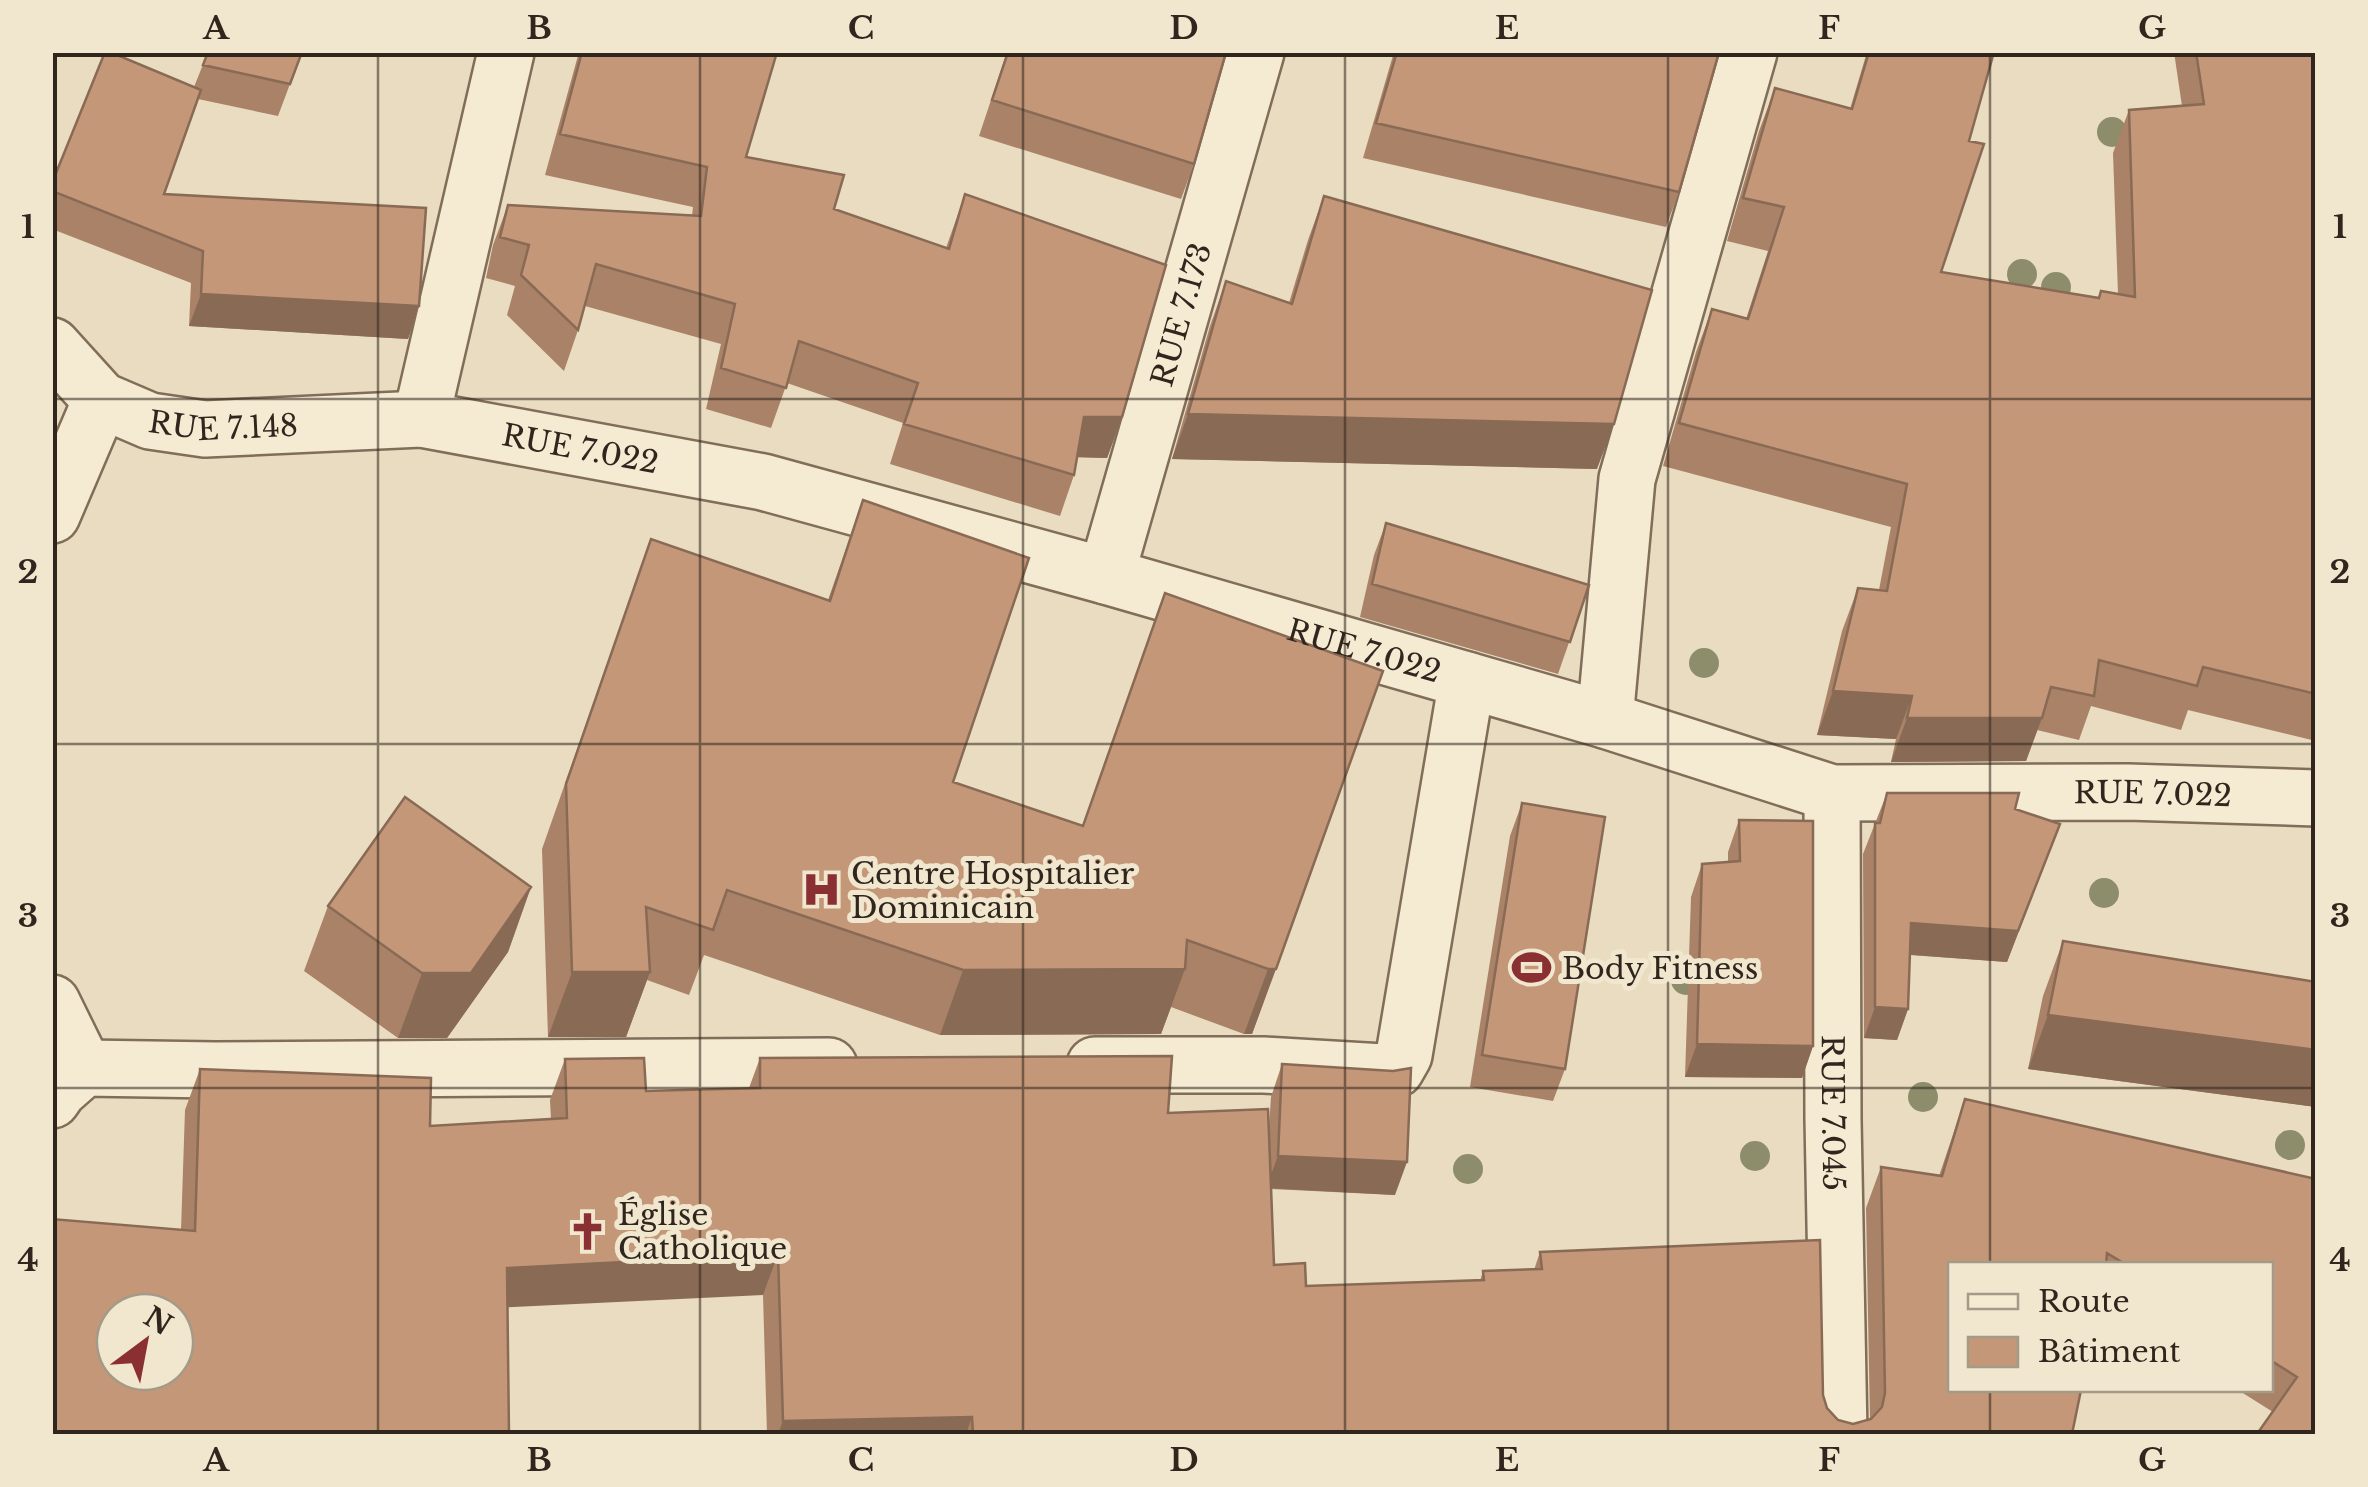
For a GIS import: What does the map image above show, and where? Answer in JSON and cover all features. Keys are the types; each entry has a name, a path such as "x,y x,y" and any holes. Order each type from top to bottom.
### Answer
{"street":[{"path":"421,419 506,52"},
{"name":"RUE 7.173","path":"1106,576 1256,52"},
{"path":"1605,720 1627,480 1749,52"},
{"name":"RUE 7.148","path":"52,346 101,400 150,421 206,430 421,419"},
{"path":"52,515 101,400"},
{"name":"RUE 7.022","path":"421,419 763,482 1605,720 1832,794 2128,792 2316,798"},
{"path":"1048,1066 1264,1065 1383,1072 1396,1069 1404,1054 1466,680"},
{"name":"RUE 7.045","path":"1832,794 1839,1434"},
{"path":"52,1003 68,1084 216,1070 870,1066"}],"building":[{"path":"105,52 201,90 164,194 426,208 419,306 201,294 203,251 52,191"},
{"path":"208,52 302,52 290,84 203,65"},
{"path":"582,52 777,52 746,157 844,175 834,209 949,249 965,194 1166,265 1122,417 1084,417 1074,475 904,424 918,383 799,341 786,388 721,368 735,304 596,264 578,330 521,275 529,245 500,237 508,205 701,216 707,167 560,134"},
{"path":"1008,52 1226,52 1194,164 992,100"},
{"path":"1397,52 1719,52 1679,192 1376,123"},
{"path":"1869,52 1994,52 1969,141 1984,144 1941,272 2099,298 2101,291 2135,297 2129,110 2204,104 2196,52 2316,52 2316,694 2203,667 2197,686 2099,660 2094,696 2051,687 2042,718 1907,718 1912,696 1833,691 1858,588 1887,591 1907,484 1679,423 1712,309 1748,319 1784,207 1743,198 1775,88 1852,109"},
{"path":"1324,196 1652,290 1614,424 1188,414 1226,281 1292,304"},
{"path":"863,500 1029,558 953,782 1083,826 1165,593 1383,671 1276,969 1187,940 1185,969 963,970 727,890 713,930 646,907 650,972 572,972 566,784 651,539 830,601"},
{"path":"1386,523 1589,585 1570,642 1372,584"},
{"path":"1887,793 2019,793 2015,809 2060,824 2018,931 1911,923 1908,1009 1875,1007 1875,823 1880,823"},
{"path":"405,797 531,887 471,973 422,973 328,906"},
{"name":"Body Fitness","path":"1522,803 1605,817 1565,1069 1482,1055"},
{"path":"1739,820 1813,821 1813,1046 1697,1044 1702,864 1740,861"},
{"path":"2063,941 2316,982 2316,1050 2048,1015"},
{"path":"1172,1056 1168,1113 1268,1109 1274,1265 1305,1263 1306,1286 1484,1280 1483,1271 1542,1269 1540,1252 1820,1240 1823,1395 1827,1408 1838,1420 1853,1424 1871,1419 1882,1407 1885,1393 1881,1167 1942,1176 1965,1099 2316,1179 2316,1434 2257,1434 2297,1377 2273,1362 2273,1262 2122,1262 2107,1253 2106,1262 1948,1262 1948,1392 2081,1392 2072,1434 973,1434 972,1417 783,1421 778,1254 507,1268 509,1434 52,1434 52,1219 195,1231 200,1069 431,1078 430,1126 567,1118 565,1059 644,1058 646,1091 760,1088 760,1058"},
{"path":"1282,1064 1393,1071 1411,1068 1407,1162 1278,1156"}],"place":[{"name":"Centre Hospitalier Dominicain","path":"821,890"},
{"name":"Body Fitness","path":"1532,968"},
{"name":"Église Catholique","path":"588,1231"}]}
